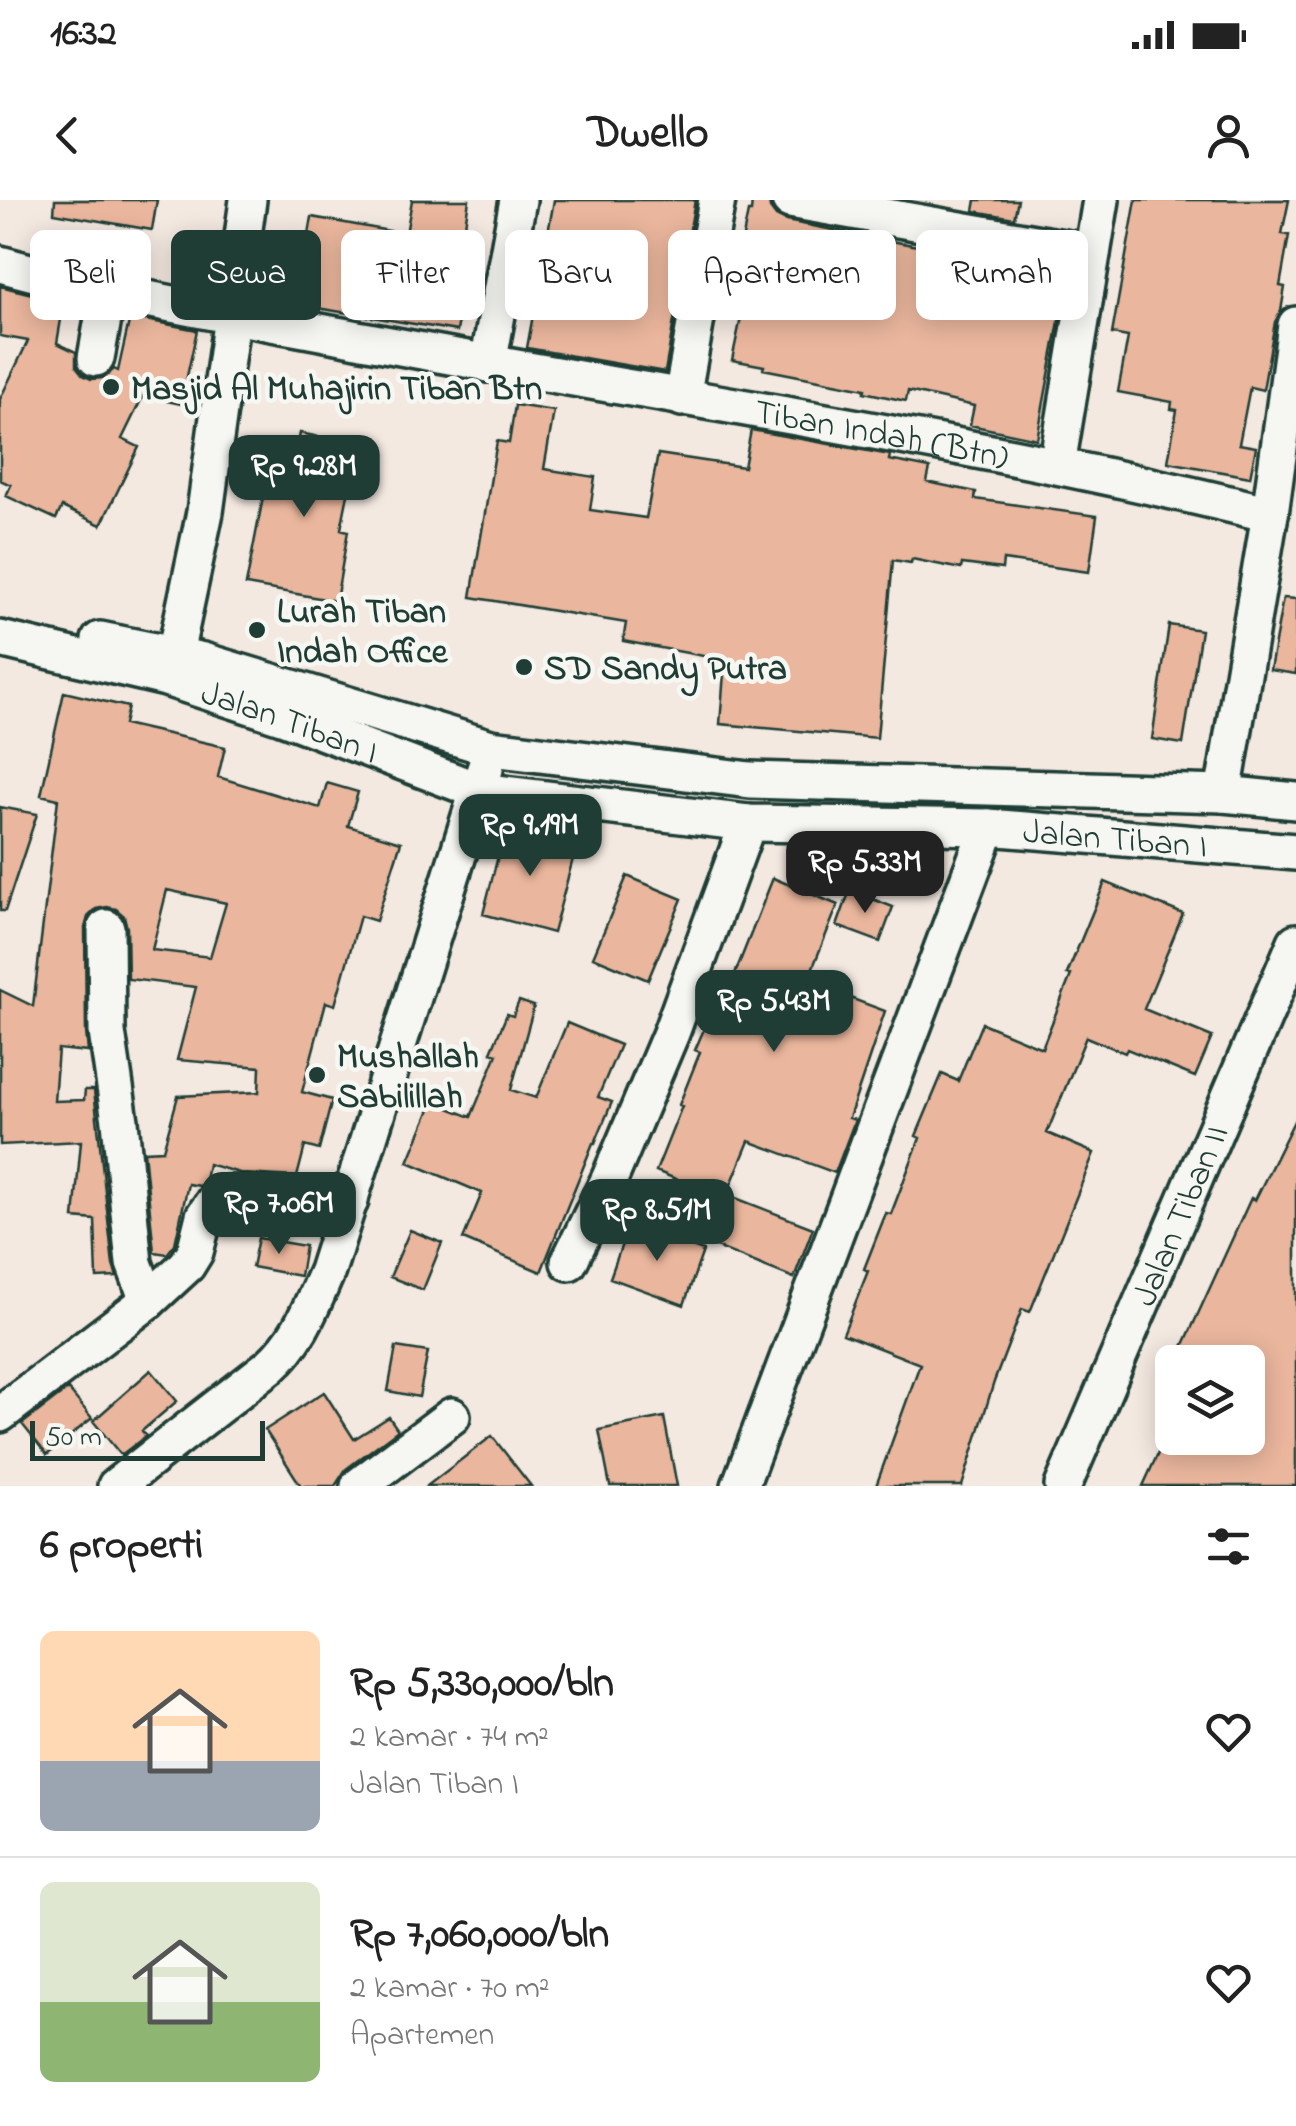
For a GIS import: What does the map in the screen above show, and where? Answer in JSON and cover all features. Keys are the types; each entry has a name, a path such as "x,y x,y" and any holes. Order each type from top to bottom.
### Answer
{"street":[{"path":"244,230 248,200"},
{"path":"488,364 518,200"},
{"path":"682,398 717,200"},
{"path":"790,200 910,210 1092,253"},
{"path":"1057,465 1101,200"},
{"name":"Tiban Indah (Btn)","path":"0,264 30,272"},
{"path":"96,358 103,320"},
{"path":"175,654 205,512 230,320"},
{"name":"Tiban Indah (Btn)","path":"257,320 1057,465 1270,514"},
{"path":"1224,794 1270,514 1296,324"},
{"name":"Jalan Tiban I","path":"0,621 175,654 492,748 750,780 1224,794 1296,802"},
{"name":"Jalan Tiban I","path":"0,639 166,678 282,716 479,790 748,822 988,827 1296,852"},
{"path":"116,1486 270,1366 288,1350 303,1325 327,1272 492,748"},
{"path":"569,1262 609,1180 663,1051 748,822"},
{"path":"740,1486 988,827"},
{"path":"106,928 108,1046 120,1120 134,1264 148,1301"},
{"name":"Jalan Tiban II","path":"1063,1486 1296,942"},
{"path":"6,1405 148,1301 192,1260 204,1216 216,1198 229,1194 350,1201"},
{"path":"358,1486 452,1416"}],"building":[{"path":"55,200 157,200 152,230 54,213"},
{"path":"412,200 469,200 464,230 407,230"},
{"path":"554,200 695,200 690,230 668,230 668,320 674,320 665,372 527,348 532,320 648,320 648,230 549,230"},
{"path":"752,200 769,200 776,216 786,221 833,230 744,230"},
{"path":"976,200 1018,200 1014,218 974,211"},
{"path":"1136,200 1289,200 1282,234 1289,235 1280,286 1285,287 1281,311 1275,322 1263,390 1250,387 1239,444 1256,447 1250,477 1168,462 1177,410 1171,409 1172,402 1118,392 1128,337 1112,334"},
{"path":"312,217 384,230 341,230 341,312 321,309 321,230 310,230"},
{"path":"896,242 916,246 916,320 1059,320 1037,439 970,425 974,406 908,391 906,401 732,360 740,320 896,320"},
{"path":"0,286 30,294 30,320 61,320 57,343 76,352 76,366 91,379 104,378 114,369 118,371 129,320 197,330 181,404 143,396 122,439 139,447 101,525 62,507 56,519 6,496 11,485 0,480 0,399 28,341 0,336"},
{"path":"390,320 459,320 457,331"},
{"path":"515,405 554,411 544,469 595,477 590,510 646,518 658,454 744,467 751,430 890,455 889,460 930,468 927,482 976,492 975,499 1097,516 1089,572 1003,560 1002,569 962,564 961,569 912,559 911,563 893,560 877,738 720,724 725,660 623,641 626,623 471,597 497,441 509,443"},
{"path":"300,433 358,445 341,529 348,531 336,601 246,585 272,451 295,456"},
{"path":"1283,598 1296,599 1296,674 1270,670"},
{"path":"1169,625 1201,630 1183,744 1152,739"},
{"path":"64,692 128,707 124,724 225,747 218,777 320,808 327,783 358,792 348,826 401,842 376,921 360,916 335,1005 326,1002 302,1092 332,1100 319,1150 305,1146 297,1177 243,1174 208,1164 205,1181 199,1186 188,1184 175,1244 167,1254 154,1252 144,1151 163,1150 178,1096 259,1092 260,1067 177,1060 196,987 128,979 124,916 107,907 96,909 88,917 88,1052 58,1049 54,1101 84,1100 85,1090 94,1090 117,1277 97,1278 95,1220 74,1218 81,1141 0,1145 0,990 33,1006 58,799 41,795","holes":["167,890 226,903 210,957 152,950"]},
{"path":"0,807 37,814 5,911 0,911"},
{"path":"506,825 577,844 553,933 483,914"},
{"path":"627,876 682,899 648,980 593,957"},
{"path":"773,878 838,905 807,982 885,1011 849,1118 855,1120 835,1173 749,1141 725,1199 656,1171 700,1052 695,1050 716,1001 723,1004"},
{"path":"1105,882 1183,914 1144,1009 1212,1037 1195,1077 1086,1037 1047,1133 1094,1153 1030,1312 1022,1309 994,1382 962,1486 876,1486 920,1364 843,1334 868,1271 864,1269 886,1213 891,1214 920,1138 916,1136 942,1074 958,1081 982,1023 1042,1048"},
{"path":"850,890 893,907 880,942 837,926"},
{"path":"519,1001 534,1006 511,1090 536,1098 567,1023 620,1045 598,1097 612,1102 541,1272 463,1239 482,1193 408,1162 433,1102 471,1117 497,1054 491,1052 507,1014 513,1016"},
{"path":"1296,1117 1296,1486 1143,1486 1157,1455 1265,1455 1265,1345 1184,1345 1251,1198 1255,1200"},
{"path":"733,1197 813,1228 794,1278 714,1246"},
{"path":"629,1224 703,1251 684,1305 610,1278"},
{"path":"410,1230 442,1243 423,1290 390,1277"},
{"path":"258,1238 305,1246 300,1276 252,1267"},
{"path":"396,1347 428,1352 419,1397 388,1391"},
{"path":"151,1370 177,1401 142,1431 146,1436 121,1455 93,1421"},
{"path":"68,1389 92,1418 47,1455 22,1424"},
{"path":"324,1392 354,1439 389,1417 398,1430 346,1469 335,1486 301,1486 265,1430"},
{"path":"664,1417 677,1486 610,1486 599,1430"},
{"path":"492,1436 531,1486 427,1486"}],"place":[{"name":"Masjid Al Muhajirin Tiban Btn","path":"111,387"},
{"name":"Lurah Tiban Indah Office","path":"257,630"},
{"name":"SD Sandy Putra","path":"524,667"},
{"name":"Mushallah Sabilillah","path":"317,1075"}]}
